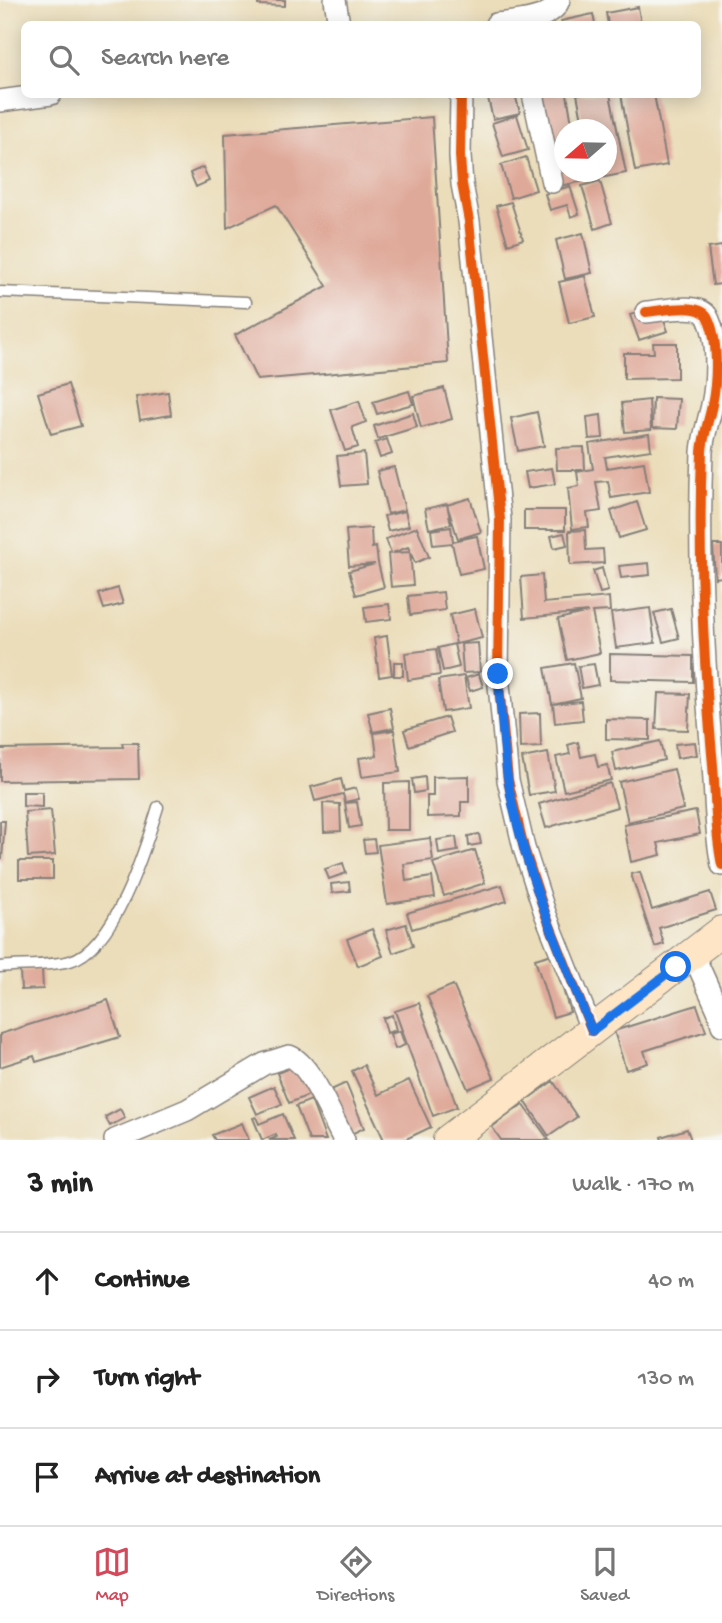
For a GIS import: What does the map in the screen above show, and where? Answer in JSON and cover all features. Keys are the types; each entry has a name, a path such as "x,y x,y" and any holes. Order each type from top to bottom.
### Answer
{"main road":[{"path":"449,1140 722,931"}],"street":[{"path":"335,0 339,21"},
{"path":"517,21 550,12 555,9 559,0"},
{"path":"0,101 22,98"},
{"path":"461,98 459,130 462,184 469,221 500,519 498,674 508,780 524,848 545,913 592,1031"},
{"path":"534,98 552,182"},
{"path":"646,312 690,308 701,310 706,315 715,348 713,402 702,449 702,560 706,701 713,757 713,800 722,865"},
{"path":"693,954 722,1025"},
{"path":"115,1140 187,1110 264,1064 289,1056 299,1060 308,1073 344,1140"}],"lane":[{"path":"0,292 246,302"},
{"path":"0,967 69,961 91,950 107,930 141,860 158,807"}],"building":[{"path":"258,0 285,0 285,6 258,5"},
{"path":"638,7 640,21 607,21 606,13"},
{"path":"593,14 594,21 561,21"},
{"path":"488,98 516,98 520,113 493,119"},
{"path":"541,98 568,98 571,119 554,119 554,144 549,145"},
{"path":"578,98 611,98 615,119 582,119"},
{"path":"622,98 655,98 667,165 635,171"},
{"path":"517,115 528,150 503,157 492,123"},
{"path":"432,117 448,363 257,380 235,335 327,286 276,205 227,228 225,134"},
{"path":"617,129 626,173 617,175"},
{"path":"526,157 536,190 511,198 501,165"},
{"path":"203,167 209,181 196,187 190,173"},
{"path":"558,182 580,182 559,186"},
{"path":"600,182 612,223 595,229 582,186"},
{"path":"570,186 579,214 571,217 567,205 550,210 545,194"},
{"path":"511,202 523,239 508,244 496,206"},
{"path":"583,233 592,273 565,279 556,240"},
{"path":"722,246 722,284 713,285 708,248"},
{"path":"585,276 595,317 569,323 559,282"},
{"path":"659,306 668,331 639,340 630,315"},
{"path":"653,343 677,343 677,378 624,379 624,353 654,353"},
{"path":"68,384 81,426 51,434 38,393"},
{"path":"444,388 452,419 421,428 413,396"},
{"path":"409,391 413,404 377,414 373,402"},
{"path":"168,392 171,415 140,420 136,397"},
{"path":"653,398 679,399 677,429 652,428"},
{"path":"649,400 651,430 625,432 622,403"},
{"path":"359,401 366,422 352,427 358,447 345,451 331,410"},
{"path":"537,412 544,446 518,451 511,418"},
{"path":"413,413 417,427 378,439 374,426"},
{"path":"601,415 603,438 589,439 587,417"},
{"path":"649,434 651,450 605,457 607,468 644,462 649,492 611,498 608,481 596,482 601,511 587,513 589,527 572,529 568,488 579,486 577,472 593,469 589,444"},
{"path":"387,439 392,454 380,458 375,443"},
{"path":"584,447 585,470 557,470 556,448"},
{"path":"364,453 367,484 341,486 337,456"},
{"path":"394,467 405,510 388,514 377,471"},
{"path":"552,468 555,484 528,488 525,472"},
{"path":"470,498 481,532 458,539 447,505"},
{"path":"637,502 646,530 619,538 611,511"},
{"path":"447,504 451,524 429,529 425,509"},
{"path":"524,510 565,510 565,530 524,530"},
{"path":"405,511 409,526 388,531 384,516"},
{"path":"417,527 429,557 415,563 408,547 393,553 410,552 413,585 391,587 388,554 391,553 386,539"},
{"path":"451,527 453,541 477,536 484,569 459,574 452,543 433,545 431,530"},
{"path":"371,528 372,548 376,547 384,587 356,595 349,571 375,564 349,566 346,530"},
{"path":"585,530 586,550 603,549 604,563 570,565 569,531"},
{"path":"564,533 567,545 554,548 551,536"},
{"path":"713,545 722,545 722,577 715,578"},
{"path":"649,563 650,575 621,578 619,566"},
{"path":"602,568 608,591 600,593 593,571"},
{"path":"542,575 544,603 609,597 610,611 592,612 600,653 567,660 558,619 588,612 524,618 521,577"},
{"path":"118,588 123,604 104,609 99,594"},
{"path":"443,592 445,610 410,615 408,596"},
{"path":"389,604 391,619 366,622 364,607"},
{"path":"650,608 655,643 616,648 611,613"},
{"path":"475,609 482,638 456,644 450,615"},
{"path":"671,609 679,638 663,642 654,613"},
{"path":"387,636 392,675 379,677 374,638"},
{"path":"478,643 480,672 463,673 461,644"},
{"path":"454,644 459,667 443,671 438,648"},
{"path":"436,649 440,675 408,680 405,653"},
{"path":"610,654 693,656 693,682 610,680"},
{"path":"394,662 403,662 403,676 394,676"},
{"path":"574,663 581,698 552,704 545,668"},
{"path":"594,664 598,685 582,688 578,666"},
{"path":"479,674 483,687 470,691 466,678"},
{"path":"464,676 469,708 443,712 438,680"},
{"path":"658,693 690,694 688,730 656,729"},
{"path":"581,701 583,720 555,723 553,704"},
{"path":"390,708 394,728 373,732 368,713"},
{"path":"540,713 541,747 520,748 519,714"},
{"path":"447,717 452,732 409,746 404,730"},
{"path":"606,719 650,720 650,740 606,739"},
{"path":"394,730 400,772 362,777 359,758 377,756 374,733"},
{"path":"660,741 664,760 616,771 612,752"},
{"path":"578,742 581,757 595,754 598,767 607,765 611,780 564,791 556,757 570,754 568,745"},
{"path":"695,742 697,755 677,758 675,744"},
{"path":"122,743 138,743 139,779 0,781 0,749 123,747"},
{"path":"548,753 555,791 529,795 522,758"},
{"path":"674,769 683,809 628,822 619,782"},
{"path":"469,776 469,802 461,802 461,816 427,817 427,796 433,796 433,777"},
{"path":"425,777 426,791 414,793 412,779"},
{"path":"341,779 344,791 356,788 359,799 345,802 343,794 315,801 311,787"},
{"path":"409,782 409,830 385,830 384,783"},
{"path":"610,783 617,807 546,828 539,804"},
{"path":"23,792 42,792 42,807 23,806"},
{"path":"357,802 361,826 349,828 345,803"},
{"path":"323,803 340,804 341,831 324,832"},
{"path":"51,810 55,855 28,857 25,812"},
{"path":"696,811 700,834 658,843 661,855 631,862 624,825"},
{"path":"0,821 5,821 2,859 0,859"},
{"path":"479,834 481,844 469,846 468,836"},
{"path":"456,837 458,851 439,854 437,840"},
{"path":"430,838 433,860 404,864 406,881 432,877 435,897 387,904 378,845"},
{"path":"374,839 376,852 365,853 363,840"},
{"path":"475,850 485,883 444,896 433,863"},
{"path":"19,861 53,861 53,879 19,879"},
{"path":"343,863 346,873 329,879 325,869"},
{"path":"640,872 652,910 710,892 716,910 659,928 664,944 655,947 631,874"},
{"path":"349,882 350,891 332,893 331,884"},
{"path":"502,885 507,901 412,929 407,913"},
{"path":"406,924 413,946 393,953 386,930"},
{"path":"372,929 383,956 358,966 347,939"},
{"path":"552,954 570,1012 553,1017 535,959"},
{"path":"42,969 43,989 21,990 20,971"},
{"path":"453,985 494,1078 468,1089 427,996"},
{"path":"108,1000 120,1037 36,1062 34,1056 0,1067 0,1034"},
{"path":"419,1003 457,1107 433,1116 395,1011"},
{"path":"697,1005 706,1031 644,1051 648,1063 626,1070 614,1031"},
{"path":"392,1015 396,1030 387,1033 383,1018"},
{"path":"400,1031 405,1045 395,1049 390,1034"},
{"path":"364,1065 378,1095 409,1080 431,1127 404,1140 384,1140 352,1071"},
{"path":"294,1066 300,1081 308,1077 314,1093 289,1103 277,1073"},
{"path":"553,1081 577,1117 549,1136 525,1101"},
{"path":"346,1083 364,1128 349,1135 331,1090"},
{"path":"274,1086 282,1104 257,1114 249,1097"},
{"path":"311,1100 326,1140 309,1140 296,1106"},
{"path":"523,1104 549,1140 501,1140 492,1127"},
{"path":"120,1109 125,1118 110,1126 105,1117"},
{"path":"283,1114 294,1140 269,1140 277,1137 276,1134 262,1140 253,1118 256,1117 259,1124"},
{"path":"242,1123 249,1140 215,1140 212,1135"},
{"path":"687,1129 691,1140 662,1140 661,1137"}],"cycle path":[{"path":"461,98 462,184 469,221 500,519 498,674 508,780 524,848 545,913 592,1031"},
{"path":"646,312 696,309 707,316 714,336 714,395 702,452 701,565 716,823 722,865"}],"route":[{"path":"498,674 508,780 524,848 545,913 592,1031 676,967"}]}
